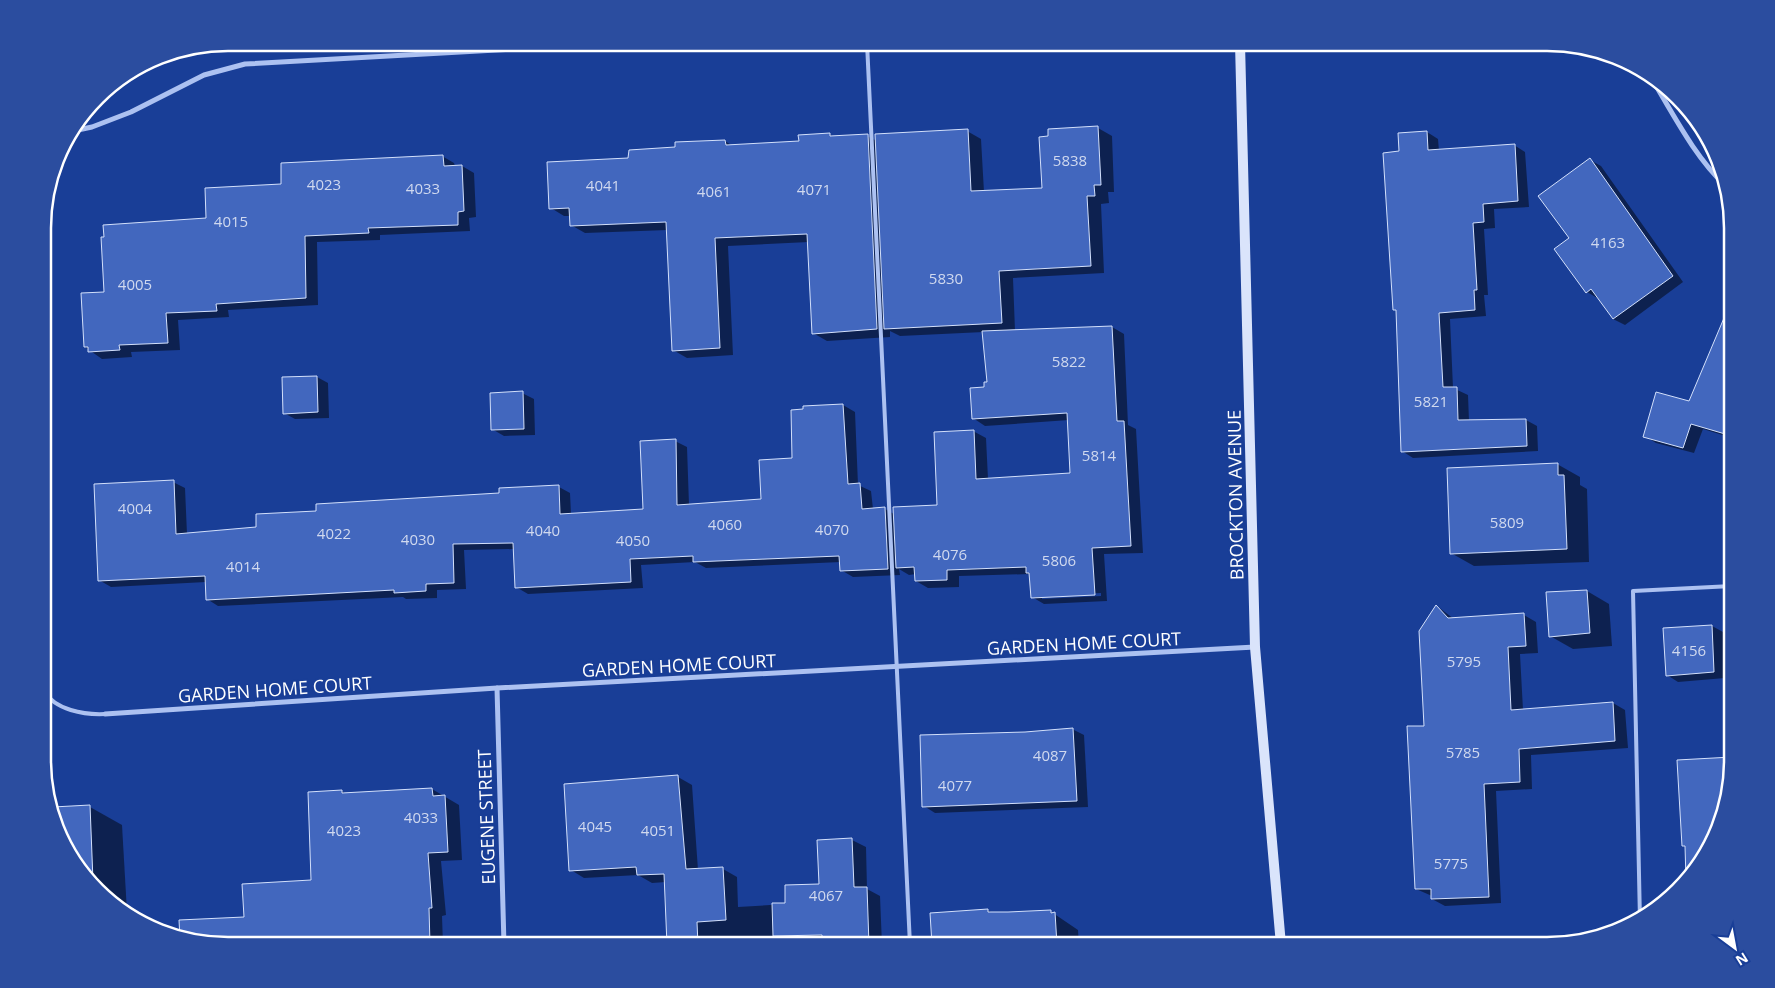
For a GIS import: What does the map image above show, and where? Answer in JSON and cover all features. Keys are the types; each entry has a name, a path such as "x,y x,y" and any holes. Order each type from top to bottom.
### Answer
{"main road":[{"name":"BROCKTON AVENUE","path":"1240,51 1255,647 1280,937"}],"street":[{"path":"82,129 131,112 204,75 245,64 467,51"},
{"path":"1661,93 1716,177"},
{"name":"GARDEN HOME COURT","path":"105,714 497,688 1255,647"},
{"name":"EUGENE STREET","path":"497,688 504,937"}],"lane":[{"path":"867,51 910,937"},
{"path":"1640,910 1633,591 1724,586"},
{"path":"51,701 60,706 96,714 105,714"}],"building":[{"path":"1098,126 1101,185 1094,185 1095,196 1087,196 1091,266 999,271 1002,323 884,329 875,134 968,129 971,191 1042,188 1039,137 1048,136 1048,129"},
{"path":"1427,131 1428,150 1515,144 1518,201 1483,204 1484,222 1473,223 1477,290 1474,290 1475,310 1439,313 1443,387 1457,387 1458,420 1526,419 1527,446 1401,452 1396,310 1393,310 1383,153 1399,151 1398,133"},
{"path":"830,133 830,136 868,134 877,329 812,334 807,234 715,238 720,348 672,351 666,222 570,226 569,208 549,209 547,162 628,158 629,150 675,147 675,142 725,140 726,145 799,141 798,135"},
{"path":"443,155 444,166 462,165 464,211 458,212 458,225 368,228 369,233 305,236 306,298 216,304 217,311 166,313 168,343 119,345 120,350 88,352 88,347 84,347 81,293 104,292 101,237 104,237 103,225 206,218 205,188 281,184 281,163"},
{"path":"1590,158 1673,276 1613,319 1591,289 1586,293 1554,249 1569,238 1538,196"},
{"path":"1723,320 1723,433 1691,424 1683,448 1643,437 1656,392 1689,401"},
{"path":"1112,326 1117,421 1124,421 1131,546 1092,548 1095,595 1031,598 1029,573 1026,573 1026,567 947,570 947,580 915,581 914,567 896,568 893,507 937,505 934,432 974,430 976,479 1070,473 1067,413 972,419 970,388 984,387 984,382 987,382 982,331"},
{"path":"317,376 318,412 283,414 282,377"},
{"path":"523,391 524,429 491,430 490,393"},
{"path":"843,404 848,484 860,483 862,509 885,507 888,569 840,571 839,556 693,562 693,556 630,559 631,582 515,588 513,543 453,544 454,583 426,584 426,591 394,593 394,590 206,600 205,576 98,581 94,484 174,480 176,534 256,527 256,514 316,511 316,504 499,493 499,488 559,485 560,514 643,509 640,441 676,439 677,505 761,499 759,460 792,458 791,410 803,409 803,406"},
{"path":"1558,463 1558,475 1564,475 1567,549 1450,554 1447,468"},
{"path":"1587,590 1590,633 1549,637 1546,592"},
{"path":"1436,605 1448,618 1524,613 1526,646 1508,647 1511,710 1613,702 1615,741 1519,749 1520,782 1484,784 1489,897 1431,899 1431,889 1415,889 1407,726 1424,726 1419,631"},
{"path":"1712,625 1714,672 1666,676 1663,628"},
{"path":"1073,728 1077,801 922,807 920,735 1025,732"},
{"path":"1724,757 1722,783 1714,817 1700,848 1686,869 1685,846 1682,846 1677,760"},
{"path":"678,775 686,869 723,867 726,920 697,922 698,937 667,937 664,874 637,875 636,867 569,871 564,784"},
{"path":"432,788 433,796 445,795 448,852 428,853 432,908 429,908 430,937 228,937 180,930 179,920 244,917 242,884 311,880 308,792 342,790 342,793"},
{"path":"90,805 93,873 75,848 58,807"},
{"path":"852,838 854,887 867,887 869,937 822,937 822,935 773,936 772,903 785,903 785,885 819,884 817,840"},
{"path":"988,909 988,912 1051,910 1051,913 1055,912 1057,937 932,937 930,913"}]}
